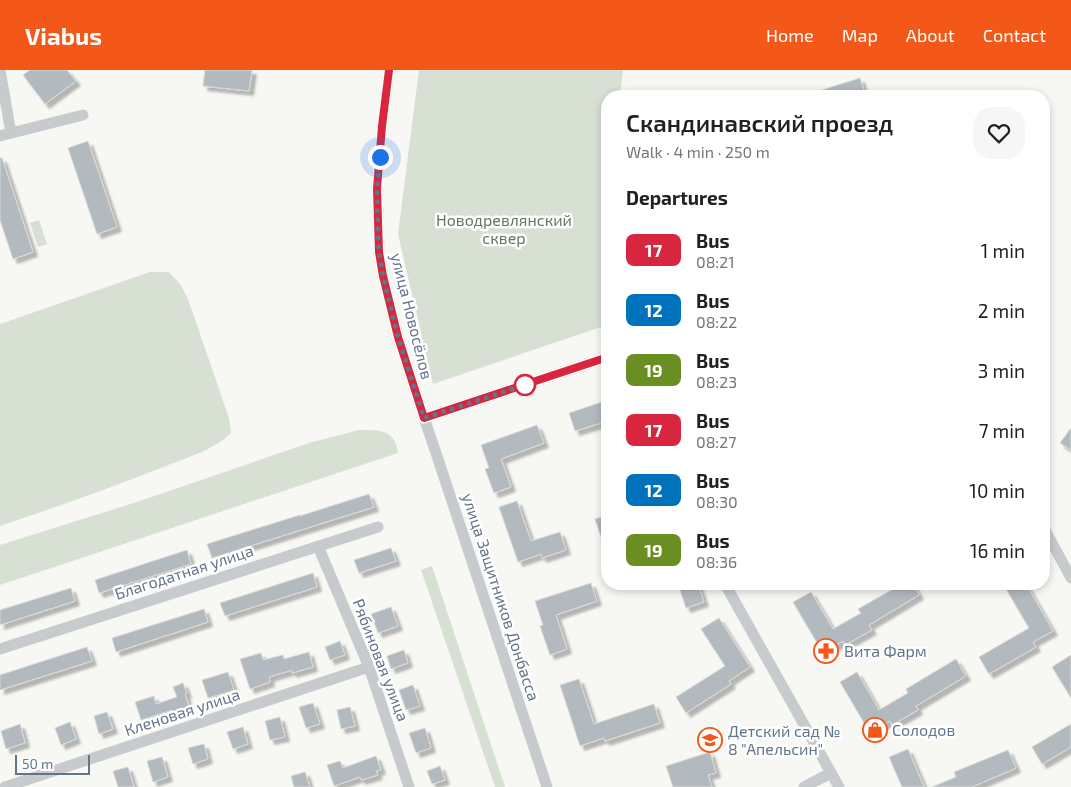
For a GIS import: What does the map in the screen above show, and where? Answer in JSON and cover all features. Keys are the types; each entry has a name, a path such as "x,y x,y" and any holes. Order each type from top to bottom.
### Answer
{"street":[{"path":"0,70 6,135 83,115"},
{"name":"улица Новосёлов","path":"389,70 377,189 379,252 398,337 424,418"},
{"path":"424,418 601,359"},
{"name":"улица Защитников Донбасса","path":"424,418 547,787"},
{"name":"Благодатная улица","path":"0,649 378,526"},
{"path":"1050,539 1071,578"},
{"name":"Рябиновая улица","path":"318,546 369,667 408,785"},
{"path":"728,590 839,787"},
{"name":"Кленовая улица","path":"5,787 369,667"},
{"path":"804,787 831,773"},
{"path":"396,787 408,785"}],"green space":[{"name":"Новодревлянский сквер","path":"419,70 623,70 621,90 601,90 601,327 433,384 398,234"},
{"path":"39,220 47,244 38,247 30,223"},
{"path":"150,272 169,272 180,284 188,299 229,418 231,433 209,449 192,456 104,490 0,526 0,324"},
{"path":"359,430 385,432 393,439 398,453 0,585 0,545 137,502 309,443"},
{"path":"432,566 505,787 495,787 421,570"}],"building":[{"path":"30,70 67,70 76,81 45,104 23,75"},
{"path":"205,70 252,70 249,91 203,86"},
{"path":"860,78 864,90 822,90"},
{"path":"88,141 117,227 97,234 68,148"},
{"path":"0,158 2,158 33,252 13,259 0,220"},
{"path":"601,402 601,423 575,431 569,413"},
{"path":"537,425 544,443 501,459 511,487 494,493 485,469 489,468 481,445"},
{"path":"1071,428 1071,450 1060,443"},
{"path":"369,494 374,507 212,558 207,544"},
{"path":"517,501 531,541 560,532 566,550 542,558 541,554 518,562 499,507"},
{"path":"601,517 601,537 595,519"},
{"path":"391,548 396,561 359,573 354,560"},
{"path":"187,550 191,564 99,593 95,580"},
{"path":"313,573 317,587 225,616 220,603"},
{"path":"591,583 597,601 556,615 567,649 550,655 540,626 543,625 535,601"},
{"path":"71,588 75,601 0,625 0,610"},
{"path":"680,590 700,590 704,602 686,608"},
{"path":"891,590 916,590 919,595 869,625 872,630 845,645 843,641 823,653 793,602 811,592 833,629 861,613 858,609"},
{"path":"1007,590 1029,590 1053,631 1033,642 1036,647 989,674 979,657 1029,628"},
{"path":"391,607 398,626 378,633 371,614"},
{"path":"204,609 208,622 116,652 112,638"},
{"path":"719,618 750,667 729,681 731,684 686,713 676,697 725,666 701,629"},
{"path":"340,641 345,655 330,660 325,647"},
{"path":"87,647 92,661 0,690 0,675"},
{"path":"404,650 408,663 391,669 387,656"},
{"path":"309,652 313,667 292,673 292,670 269,677 270,682 250,689 240,659 261,653 263,660 283,655 284,659"},
{"path":"1071,655 1071,698 1052,667"},
{"path":"956,659 966,676 916,706 918,710 892,725 890,721 870,733 840,682 857,672 879,710 908,693 906,689"},
{"path":"228,672 234,690 208,698 202,680"},
{"path":"579,679 594,724 654,704 660,723 605,741 604,738 580,746 560,685"},
{"path":"183,683 189,707 173,713 172,710 141,720 135,702 154,696 156,704 177,697 173,687"},
{"path":"413,685 420,706 406,710 399,690"},
{"path":"313,703 320,724 306,728 299,707"},
{"path":"350,707 355,726 341,729 337,710"},
{"path":"107,712 113,729 99,734 94,716"},
{"path":"280,717 285,737 270,740 265,721"},
{"path":"70,722 76,739 61,745 55,728"},
{"path":"20,724 25,743 6,749 1,731"},
{"path":"1071,724 1071,747 1042,764 1032,747"},
{"path":"243,727 248,744 233,749 227,732"},
{"path":"425,728 431,748 416,753 409,733"},
{"path":"204,744 208,759 193,764 188,748"},
{"path":"908,749 924,787 902,787 889,757"},
{"path":"1008,750 1016,768 972,787 932,787 956,777 954,772"},
{"path":"710,752 716,773 708,775 712,787 673,787 666,766"},
{"path":"376,756 381,770 376,771 378,775 361,780 360,777 334,786 327,765 340,761 343,768"},
{"path":"162,757 168,777 153,782 147,761"},
{"path":"440,766 445,780 432,784 427,771"},
{"path":"128,767 134,787 118,787 113,771"},
{"path":"305,772 310,787 294,787 291,776"}],"bus line":[{"name":"17","path":"389,70 377,189 379,252 398,337 424,418 601,359"}],"place":[{"name":"Вита Фарм","path":"826,651"},
{"name":"Солодов","path":"875,730"},
{"name":"Детский сад № 8 \"Апельсин\"","path":"710,740"}],"route":[{"path":"380,157 377,189 378,236 383,276 398,337 424,418 525,385"}]}
